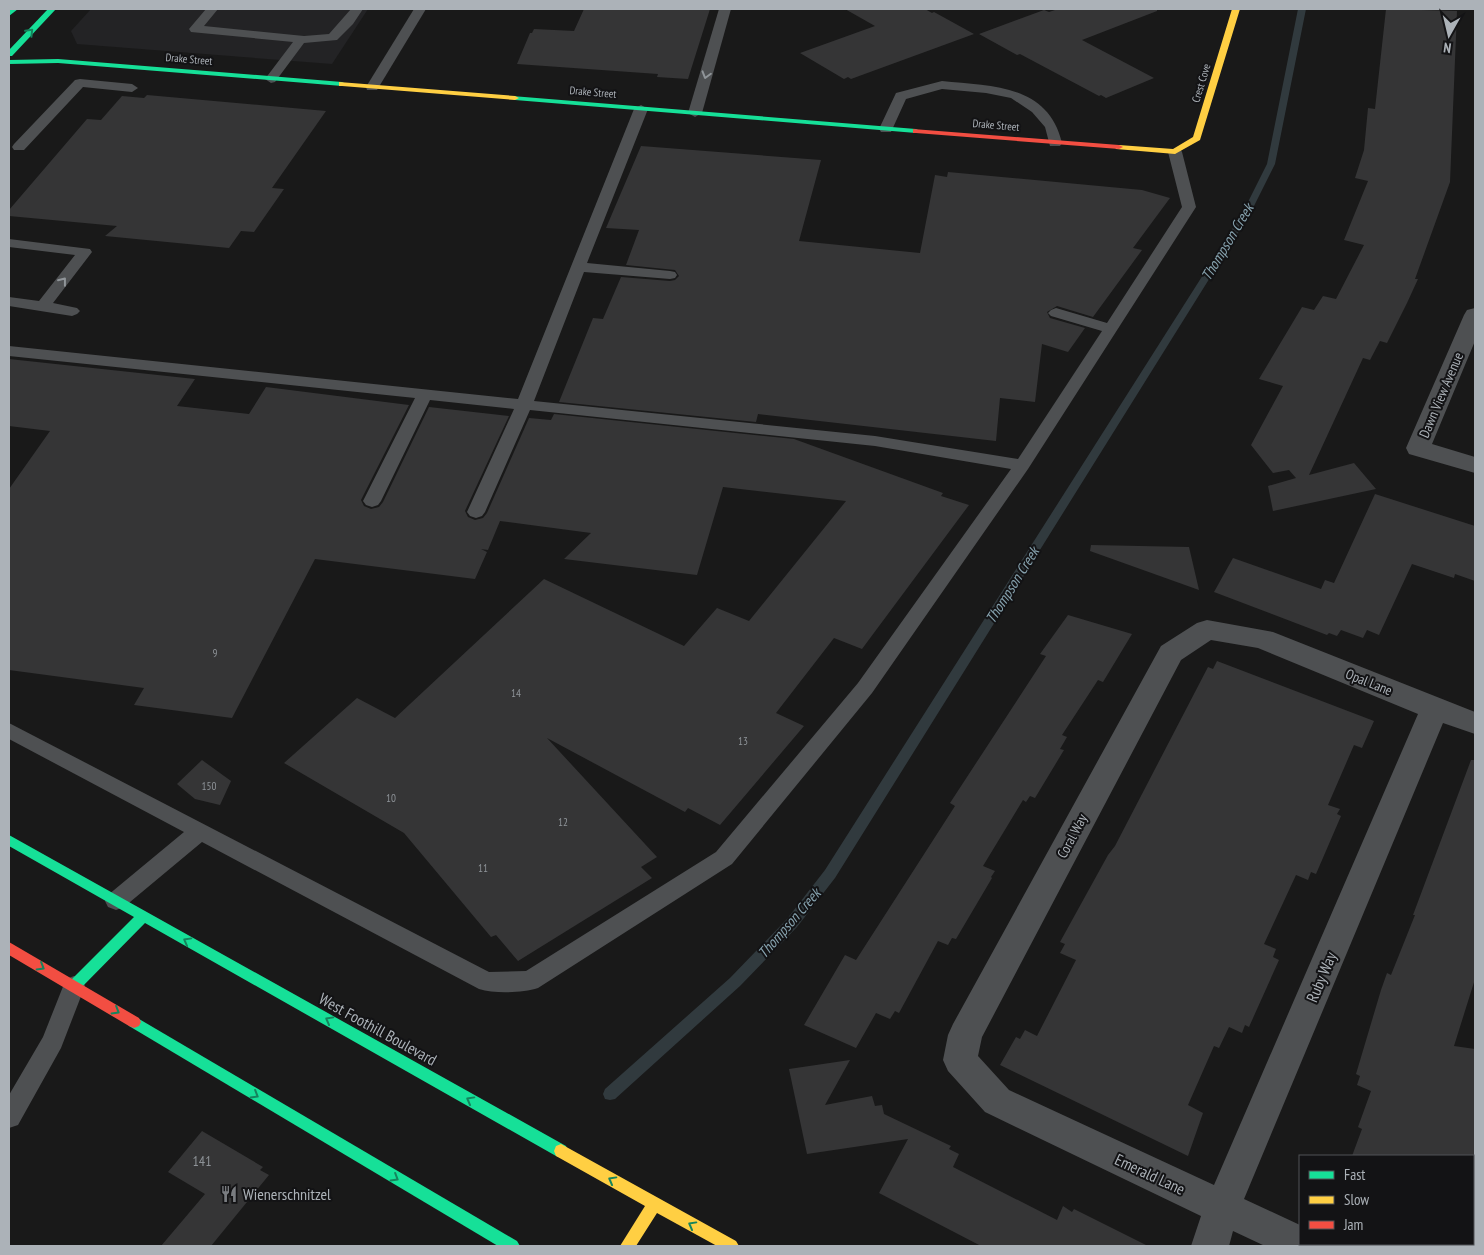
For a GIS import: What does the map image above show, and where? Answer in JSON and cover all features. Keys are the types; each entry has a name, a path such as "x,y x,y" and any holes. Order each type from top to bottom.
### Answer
{"street":[{"path":"9,14 14,9"},
{"path":"9,54 52,9"},
{"name":"Crest Cove","path":"1175,152 1197,138 1236,9"},
{"name":"Drake Street","path":"9,62 58,61 1175,152"},
{"name":"Dawn View Avenue","path":"1475,315 1418,448 1475,465"},
{"name":"Coral Way","path":"997,1101 960,1060 965,1035 1170,653 1207,630 1263,639"},
{"name":"Opal Lane","path":"1263,639 1475,724"},
{"name":"Ruby Way","path":"1210,1246 1222,1209 1435,709"},
{"name":"West Foothill Boulevard","path":"9,840 731,1246"},
{"path":"74,986 143,916"},
{"path":"9,948 512,1246"},
{"name":"Emerald Lane","path":"997,1101 1299,1244"},
{"path":"628,1246 654,1204"}],"lane":[{"path":"212,9 196,29 300,40 333,38 357,9"},
{"path":"695,113 724,9"},
{"path":"372,87 417,14"},
{"path":"271,79 300,40"},
{"path":"9,159 14,147 80,83 132,88"},
{"path":"886,129 901,96 942,84 986,88 1015,95 1037,109 1051,126 1055,143"},
{"path":"476,512 524,405 641,109"},
{"path":"9,730 487,982 530,981 724,858 865,688 1022,464 1189,207 1175,152"},
{"path":"9,243 85,252 43,306"},
{"path":"578,267 670,275"},
{"path":"9,302 72,311"},
{"path":"1056,313 1111,329"},
{"path":"9,351 875,441 1022,464"},
{"path":"372,501 425,394"},
{"path":"116,901 200,831"},
{"path":"9,1117 53,1041 74,986"}],"shaded area":[{"path":"91,9 368,9 332,64 77,44 71,31"}],"building":[{"path":"584,9 710,9 688,79 657,77 658,74 517,64 530,33 534,29 574,31"},
{"path":"845,9 925,9 974,34 851,79 848,77 844,79 800,53 875,26"},
{"path":"1058,9 1157,9 1157,11 1082,40 1154,78 1106,98 1020,54 1017,55 979,34 1044,10 1049,12"},
{"path":"1386,9 1457,11 1450,182 1415,279 1418,279 1407,303 1387,343 1380,341 1370,360 1363,358 1309,475 1354,463 1376,489 1273,511 1268,486 1296,478 1289,470 1273,473 1251,445 1283,386 1259,379 1302,307 1314,310 1323,296 1336,299 1364,245 1344,240 1368,181 1355,178 1364,150 1368,108 1375,109"},
{"path":"147,95 326,111 272,188 284,189 254,232 241,231 229,248 105,236 117,226 9,216 9,210 87,119 101,120 122,96 144,98"},
{"path":"641,146 821,160 799,241 920,253 935,175 947,177 948,172 1142,190 1170,198 1133,248 1142,250 1093,317 1057,306 1047,312 1050,318 1085,328 1068,352 1042,344 1035,402 1000,398 996,441 758,414 756,422 559,402 593,318 603,319 621,277 670,281 675,280 679,276 675,270 626,265 639,230 606,228"},
{"path":"9,359 195,379 177,406 249,414 266,387 409,405 361,500 364,506 371,509 379,507 383,502 429,407 509,416 465,511 468,517 475,520 483,518 487,513 529,418 551,420 554,414 794,439 943,493 941,496 969,505 862,649 834,638 776,713 804,726 720,825 688,808 685,812 547,738 657,857 641,867 652,878 518,961 496,935 491,937 404,833 284,763 357,698 395,718 544,579 684,646 717,608 749,621 846,501 723,487 697,575 564,559 591,533 500,521 488,550 481,549 487,552 475,579 315,559 232,718 134,705 144,688 9,670 9,489 50,431 9,426"},
{"path":"1375,494 1475,526 1475,581 1455,574 1454,578 1412,564 1379,635 1367,630 1363,638 1341,630 1337,636 1329,633 1327,635 1214,592 1233,558 1321,589 1325,580 1334,583"},
{"path":"1091,545 1189,547 1199,590 1090,551"},
{"path":"1068,615 1132,634 1103,682 1098,680 1062,735 1067,737 1060,749 1064,750 1035,798 1030,796 1026,802 1023,800 983,866 995,871 956,939 952,938 948,945 938,941 899,1013 895,1011 890,1019 876,1013 856,1048 804,1025 845,955 856,960 955,806 950,803 1046,656 1040,654"},
{"path":"1217,661 1374,721 1362,748 1354,745 1328,805 1340,809 1337,814 1341,816 1316,874 1311,872 1308,880 1296,875 1264,944 1276,949 1273,957 1279,960 1249,1027 1245,1025 1242,1033 1229,1027 1219,1048 1214,1046 1188,1105 1203,1113 1188,1156 1000,1065 1016,1037 1020,1039 1025,1030 1037,1036 1076,960 1060,953 1065,944 1060,942 1108,855 1115,846 1208,667 1213,669"},
{"path":"202,760 231,781 220,805 195,799 177,784"},
{"path":"1471,760 1475,760 1475,979 1454,1046 1475,1049 1475,1156 1352,1155 1362,1129 1358,1127 1371,1091 1357,1085 1360,1076 1356,1074 1387,973 1391,975 1415,915 1413,915"},
{"path":"850,1060 825,1105 872,1096 875,1106 882,1105 884,1114 951,1146 949,1149 959,1154 953,1167 1057,1220 1063,1206 1072,1212 1074,1209 1148,1246 981,1246 879,1193 908,1139 807,1154 789,1069"},
{"path":"202,1131 263,1167 260,1170 269,1175 211,1246 161,1246 205,1194 168,1172"}],"waterway":[{"name":"Thompson Creek","path":"610,1094 735,982 792,923 830,874 1247,212 1271,164 1302,9"}],"traffic: fast":[{"path":"9,14 14,9"},
{"path":"9,54 52,9"},
{"path":"9,62 58,61 342,84"},
{"path":"515,98 916,131"},
{"path":"9,840 561,1151"},
{"path":"74,986 143,916"},
{"path":"134,1022 512,1246"}],"traffic: slow":[{"path":"1119,147 1175,152 1197,138 1236,9"},
{"path":"342,84 515,98"},
{"path":"561,1151 731,1246"},
{"path":"628,1246 654,1204"}],"traffic: jam":[{"path":"916,131 1119,147"},
{"path":"9,948 134,1022"}],"place":[{"name":"Wienerschnitzel","path":"229,1194"}]}
